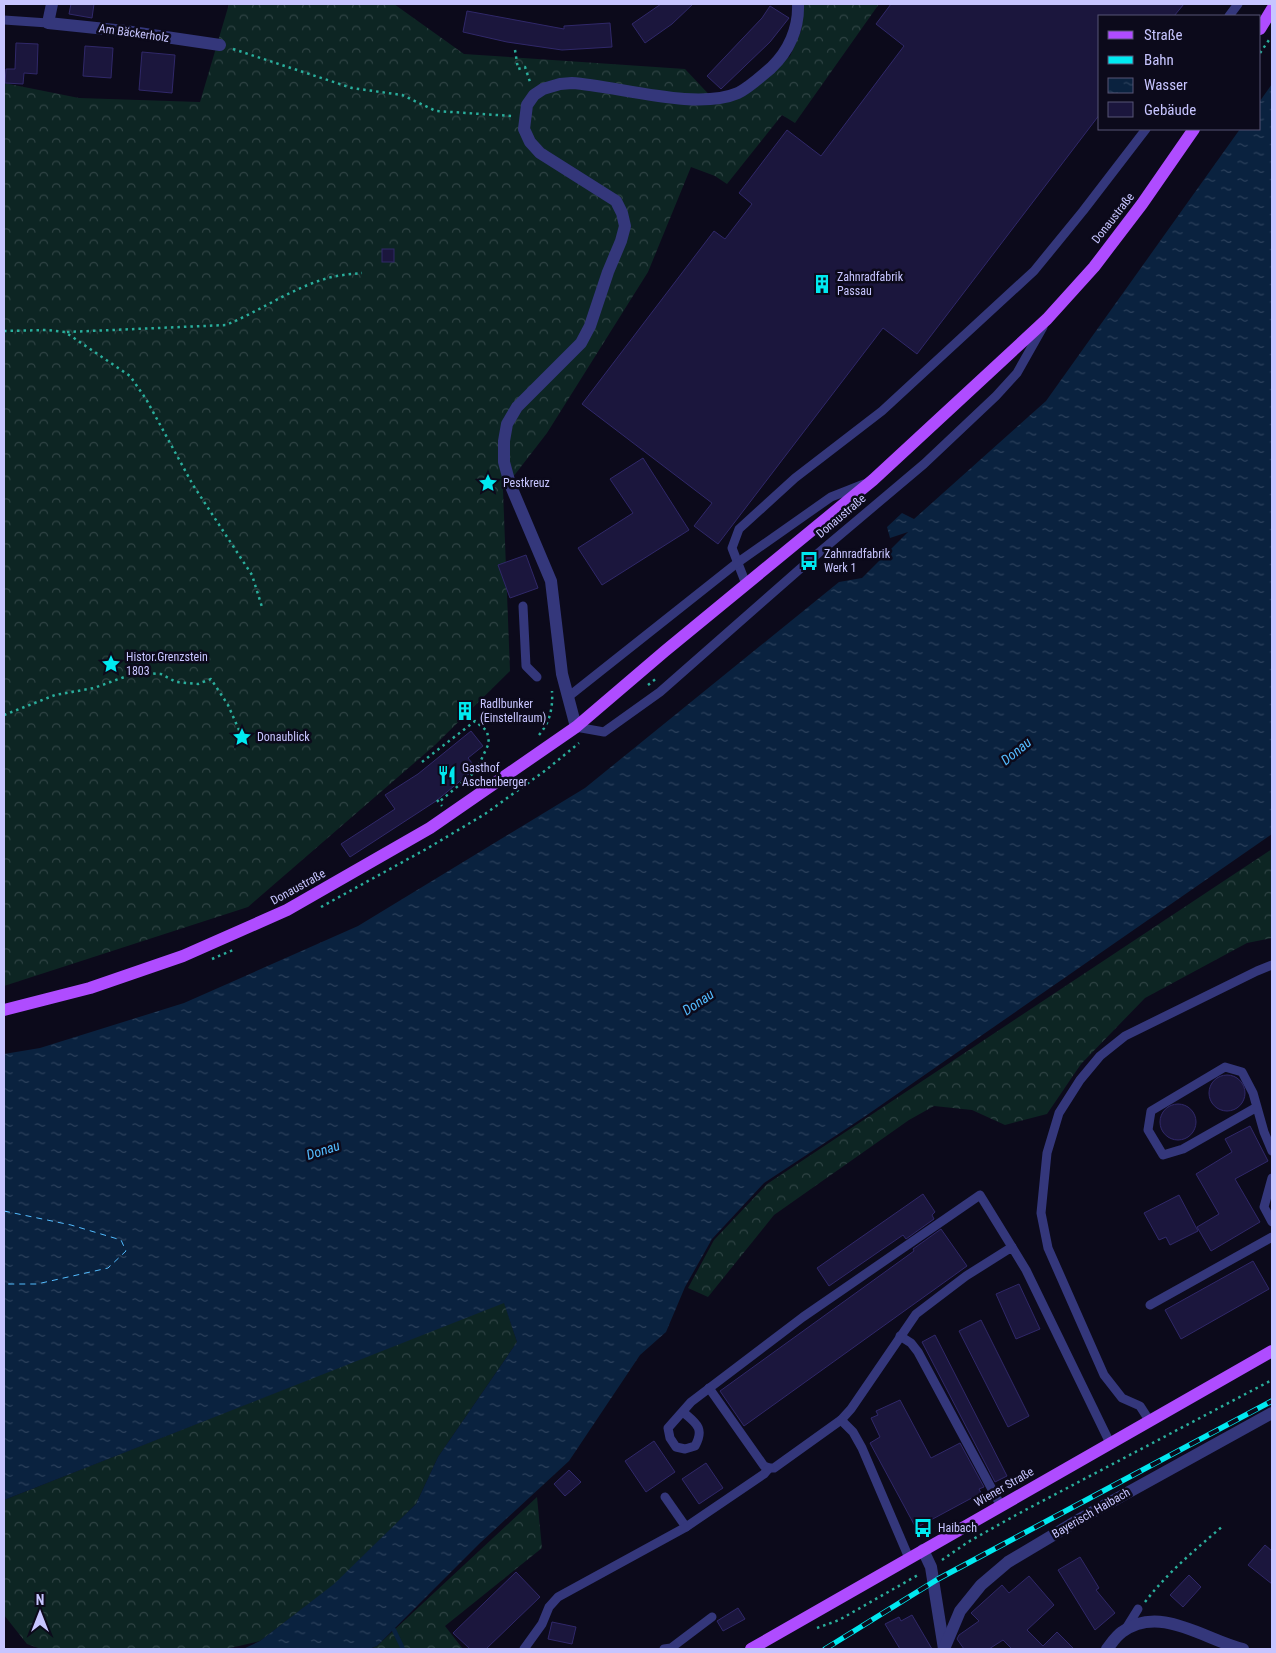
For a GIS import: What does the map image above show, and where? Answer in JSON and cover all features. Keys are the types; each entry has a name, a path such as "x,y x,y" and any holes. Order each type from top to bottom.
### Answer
{"main road":[{"path":"1261,27 1272,10"},
{"name":"Donaustraße","path":"4,1010 90,988 183,956 287,910 430,828 576,727 873,480 1047,319 1094,266 1142,204 1193,130"},
{"name":"Wiener Straße","path":"751,1649 1272,1351"}],"street":[{"path":"48,23 52,4"},
{"path":"576,727 561,666 551,581 510,484 504,462 504,441 507,424 517,407 581,343 590,326 625,226 622,213 616,201 540,153 530,142 524,129 527,105 543,89 572,83 655,96 721,99 739,92 754,83 775,64 787,48 795,32 799,15 798,4"},
{"name":"Am Bäckerholz","path":"48,23 125,31 220,45"},
{"name":"Bayerisch Haibach","path":"944,1649 960,1611 981,1585 1008,1562 1080,1519 1272,1413"},
{"path":"923,1550 931,1567 944,1649"},
{"path":"1106,1649 1124,1631 1137,1624 1153,1621 1175,1624 1228,1646 1243,1649"}],"lane":[{"path":"1230,15 1238,4"},
{"name":"Am Bäckerholz","path":"4,20 48,23"},
{"path":"746,584 736,563 732,548 739,529 795,478 882,411 1034,271 1145,130"},
{"name":"Donaustraße","path":"576,727 604,732 660,692 809,561 924,464 996,396 1017,373 1047,319"},
{"path":"568,697 736,563 831,497 873,480"},
{"path":"522,606 526,666 537,677"},
{"path":"1149,1420 1140,1406 1122,1398 1104,1375 1048,1248 1041,1213 1047,1153 1059,1113 1080,1080 1100,1056 1125,1036 1257,970 1272,965"},
{"path":"1257,1108 1183,1149 1163,1155 1148,1130 1151,1111 1225,1067 1242,1072 1253,1093 1264,1132 1272,1151"},
{"path":"1272,1178 1264,1207 1272,1222"},
{"path":"683,1412 691,1402 803,1317 980,1195 1026,1270 1110,1443"},
{"path":"1150,1305 1272,1237"},
{"path":"709,1388 764,1466 774,1468 841,1420 851,1409 916,1314 966,1276 1012,1247"},
{"path":"900,1336 911,1343 918,1352 1000,1506"},
{"path":"841,1420 853,1432 862,1448 909,1558"},
{"path":"524,1649 542,1624 549,1607 558,1597 686,1527 764,1474 769,1468"},
{"path":"666,1497 686,1527"},
{"path":"1124,1631 1138,1609"},
{"path":"664,1649 671,1648 712,1617"}],"path":[{"path":"1261,51 1272,34"},
{"path":"220,45 352,88 402,95 436,111 525,117"},
{"path":"515,50 518,69 525,67 534,96"},
{"path":"4,331 47,330 65,332 226,325 248,316 304,286 329,278 362,273"},
{"path":"65,332 130,376 146,399 192,486 252,575 262,606"},
{"path":"4,715 55,695 94,688 127,676 143,673 161,674 176,682 198,684 211,679 228,705 242,737"},
{"path":"538,737 544,730 551,712 551,686"},
{"path":"422,762 475,721 488,731 489,743 476,771 438,801 442,808"},
{"path":"812,1630 839,1620 1016,1515 1272,1380"},
{"path":"1138,1609 1180,1563 1224,1525"}],"green space":[{"path":"229,4 394,4 464,54 685,69 717,103 758,85 790,56 801,31 802,4 879,4 795,123 782,115 727,184 715,176 691,167 648,272 547,433 503,490 510,671 435,745 248,907 4,986 4,83 79,98 200,102"},
{"path":"1272,849 1272,938 1247,943 1145,998 1081,1064 1047,1114 1005,1125 972,1110 934,1106 909,1120 774,1215 708,1297 688,1288 714,1240 767,1184"},
{"path":"504,1302 517,1342 438,1457 416,1504 335,1584 260,1641 226,1649 41,1649 27,1644 4,1615 4,1500"},
{"path":"537,1497 542,1548 445,1626 463,1649 370,1649 377,1646"}],"water":[{"name":"Donau","path":"1272,84 1272,834 864,1117 764,1183 712,1239 685,1287 666,1332 640,1355 569,1461 480,1543 377,1646 369,1649 243,1649 260,1641 334,1584 416,1504 438,1457 517,1342 504,1303 4,1500 4,1054 40,1048 184,1003 358,926 585,788 839,582 862,578 908,532 890,538 887,527 902,513 914,519 1046,401 1239,130 1261,130 1261,100"}],"building":[{"path":"71,4 94,4 92,18 69,14"},
{"path":"661,4 693,4 672,24 645,43 632,24"},
{"name":"Zahnradfabrik Passau","path":"891,4 1184,4 1175,15 1098,15 1098,117 917,354 883,328 718,544 694,526 712,503 582,404 714,231 725,239 752,204 739,193 787,130 821,156 904,46 876,24"},
{"path":"770,6 789,18 770,42 721,89 707,76 762,18"},
{"path":"467,11 564,29 564,26 610,23 612,47 562,50 507,42 463,32"},
{"path":"16,43 38,44 37,74 24,73 23,84 5,83 6,69 15,69"},
{"path":"85,46 113,48 111,78 83,76"},
{"path":"142,52 175,55 172,93 139,90"},
{"path":"382,249 394,249 394,262 382,262"},
{"path":"643,458 689,530 602,585 578,548 633,513 610,479"},
{"path":"526,555 538,588 510,598 498,565"},
{"path":"471,731 483,746 468,758 476,768 436,801 350,857 341,844 395,809 385,795 418,774"},
{"path":"1227,1075 1234,1076 1240,1080 1244,1086 1244,1100 1240,1106 1234,1110 1227,1111 1220,1110 1214,1106 1210,1100 1209,1093 1210,1086 1214,1080 1220,1076"},
{"path":"1178,1104 1185,1105 1191,1109 1195,1115 1195,1129 1191,1135 1185,1139 1178,1140 1171,1139 1165,1135 1161,1129 1160,1122 1161,1115 1165,1109 1171,1105"},
{"path":"1250,1126 1268,1161 1235,1179 1260,1222 1211,1251 1197,1227 1219,1214 1196,1174 1232,1152 1225,1139"},
{"path":"923,1194 935,1212 932,1215 934,1219 906,1239 903,1235 829,1286 817,1268"},
{"path":"1179,1195 1198,1231 1170,1245 1166,1237 1159,1240 1144,1213"},
{"path":"941,1229 967,1266 744,1426 720,1391 914,1251 913,1249"},
{"path":"1253,1261 1269,1289 1181,1339 1165,1310"},
{"path":"1019,1284 1040,1329 1016,1339 996,1294"},
{"path":"981,1320 1029,1416 1008,1427 959,1331"},
{"path":"935,1335 1007,1476 995,1482 922,1342"},
{"path":"900,1400 931,1458 960,1443 984,1487 979,1489 981,1493 916,1528 870,1443 880,1437 871,1418 878,1415 876,1411"},
{"path":"654,1441 675,1472 646,1492 625,1461"},
{"path":"706,1463 723,1488 699,1504 682,1479"},
{"path":"569,1470 581,1482 565,1496 554,1484"},
{"path":"1265,1545 1272,1551 1272,1584 1248,1565"},
{"path":"1080,1557 1099,1588 1096,1590 1115,1613 1095,1630 1058,1570"},
{"path":"516,1572 540,1597 486,1649 470,1649 453,1633"},
{"path":"1189,1575 1201,1587 1183,1607 1170,1595"},
{"path":"1029,1576 1054,1605 1027,1630 1043,1646 1057,1632 1074,1649 1012,1649 1003,1640 989,1649 964,1649 957,1639 959,1635 979,1621 971,1613 1002,1585 1009,1593"},
{"path":"738,1608 745,1619 723,1631 717,1621"},
{"path":"912,1615 932,1649 900,1649 885,1624 899,1617 901,1621"},
{"path":"552,1622 576,1627 572,1644 548,1639"}],"waterway":[{"name":"Haibach","path":"394,1630 403,1649"}],"ferry route":[{"path":"4,1211 71,1225 121,1240 126,1251 108,1268 37,1284 4,1284"}],"railway":[{"path":"825,1649 938,1579 1272,1401"}],"place":[{"name":"Zahnradfabrik Passau","path":"822,284"},
{"name":"Pestkreuz","path":"488,483"},
{"name":"Zahnradfabrik Werk 1","path":"809,561"},
{"name":"Histor.Grenzstein 1803","path":"111,664"},
{"name":"Radlbunker (Einstellraum)","path":"465,711"},
{"name":"Donaublick","path":"242,737"},
{"name":"Gasthof Aschenberger","path":"447,775"},
{"name":"Haibach","path":"923,1528"}]}
